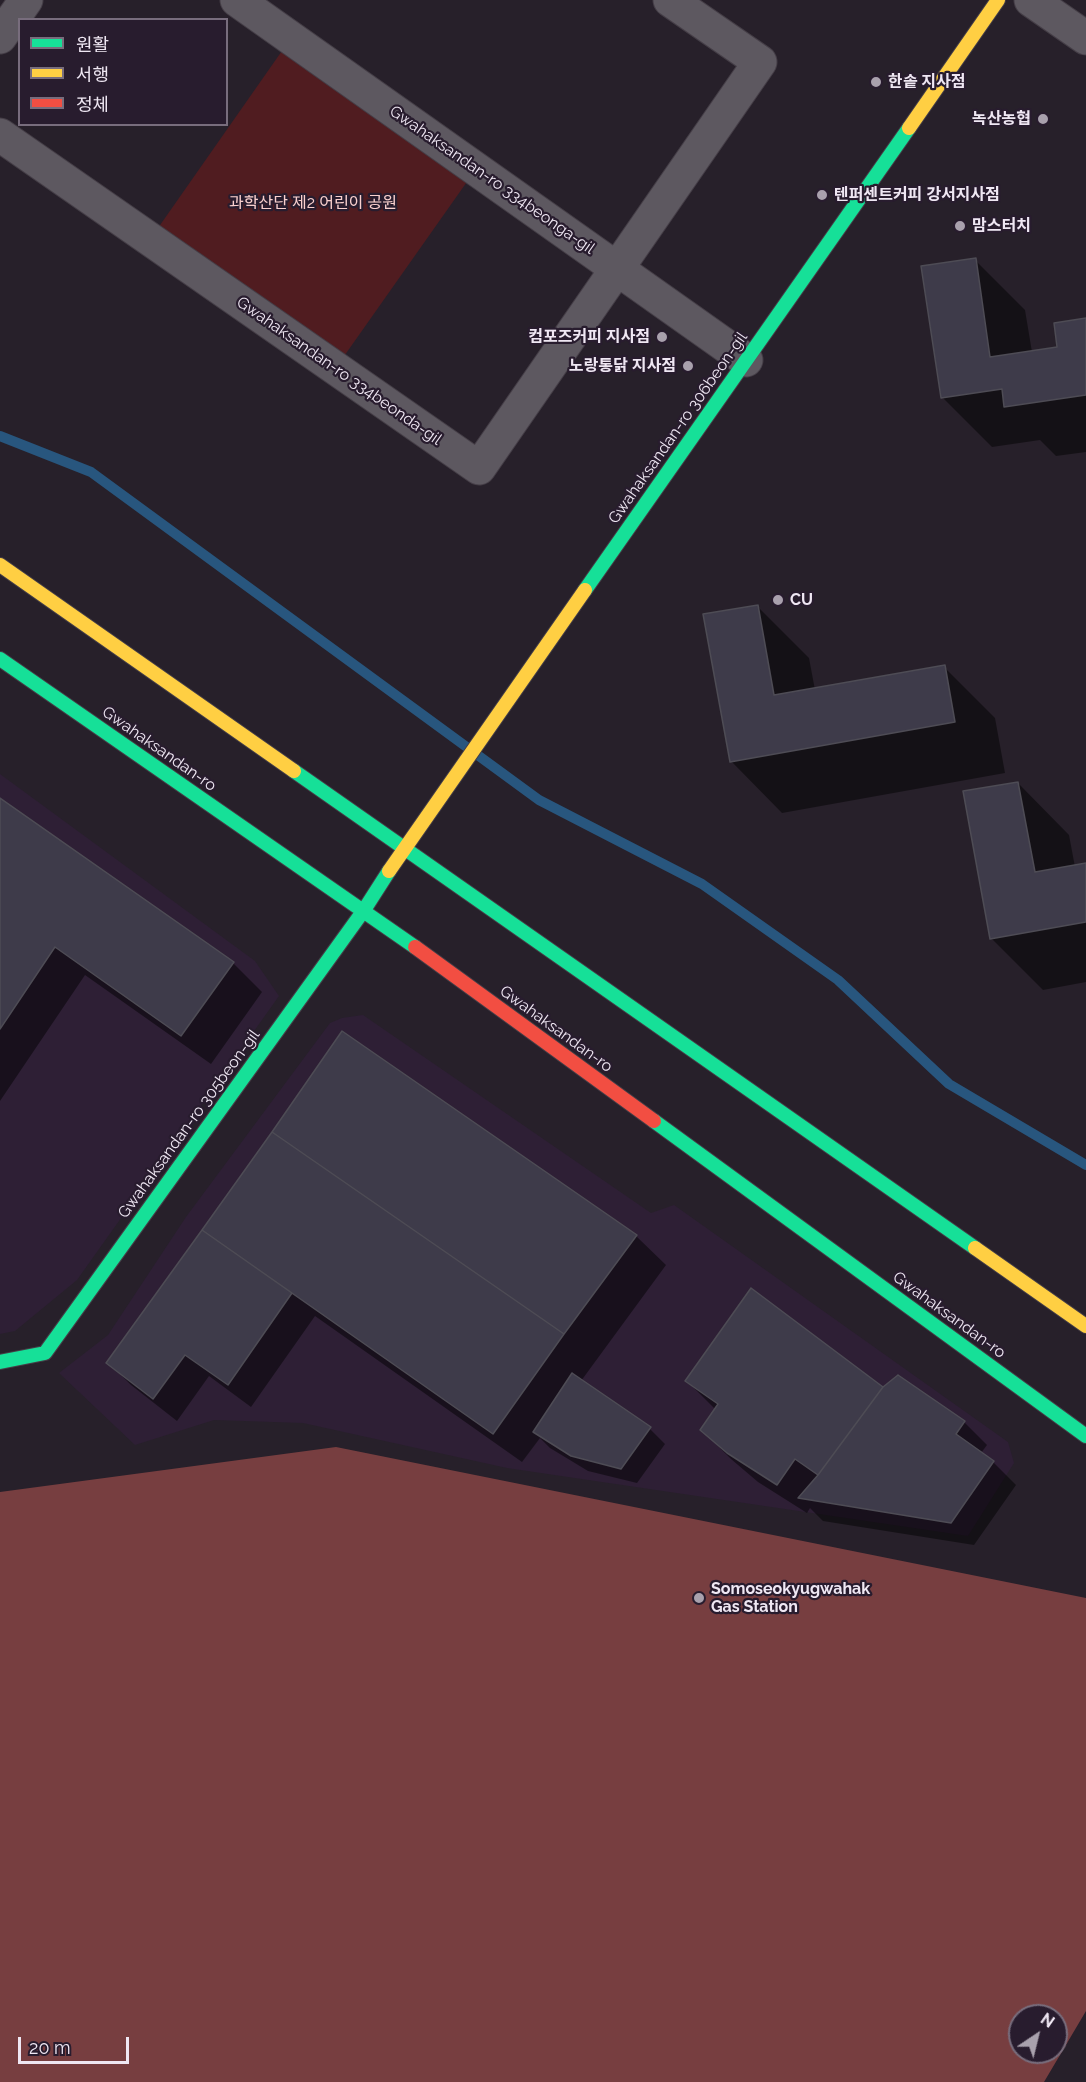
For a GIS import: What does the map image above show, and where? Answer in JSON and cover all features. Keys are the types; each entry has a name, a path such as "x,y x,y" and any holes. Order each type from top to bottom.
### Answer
{"main road":[{"name":"Gwahaksandan-ro 306beon-gil","path":"386,876 998,0"},
{"path":"0,566 1086,1326"},
{"name":"Gwahaksandan-ro","path":"0,659 364,910 1086,1436"},
{"name":"Gwahaksandan-ro 305beon-gil","path":"0,1362 45,1353 364,910 386,876"}],"street":[{"path":"0,37 26,0"},
{"name":"Gwahaksandan-ro 334beonga-gil","path":"237,0 746,360"},
{"path":"618,269 760,62 670,0"},
{"path":"1031,0 1086,38"},
{"name":"Gwahaksandan-ro 334beonda-gil","path":"0,135 479,468 618,269"}],"shaded area":[{"path":"0,774 255,961 279,996 77,1280 15,1331 0,1334"},
{"path":"363,1015 651,1213 674,1205 1008,1442 1014,1463 968,1536 507,1468 303,1423 214,1420 135,1445 59,1373 108,1335 186,1217 330,1023 342,1018"},
{"path":"336,1447 1086,1598 1086,2011 1068,2041 1068,2004 1008,2004 1008,2064 1055,2064 1044,2082 0,2082 0,1492"}],"green space":[{"name":"과학산단 제2 어린이 공원","path":"291,38 476,169 335,369 151,238"}],"building":[{"path":"976,258 990,357 1057,347 1054,323 1086,318 1086,395 1004,407 1002,389 941,398 921,266"},
{"path":"758,605 774,695 945,665 955,722 730,762 703,614"},
{"path":"1018,782 1035,872 1086,863 1086,922 990,939 963,791"},
{"path":"0,798 234,962 181,1036 55,947 0,1029"},
{"path":"342,1031 637,1235 564,1334 272,1132"},
{"path":"272,1132 564,1334 493,1434 202,1230"},
{"path":"202,1230 292,1293 228,1385 185,1355 153,1399 106,1363"},
{"path":"751,1288 883,1387 818,1475 795,1459 777,1485 727,1453 700,1430 718,1404 685,1381"},
{"path":"572,1373 651,1427 621,1469 571,1456 533,1432"},
{"path":"898,1375 965,1421 956,1434 994,1461 951,1523 798,1498 818,1475 883,1387"}],"waterway":[{"path":"0,436 91,472 539,800 702,884 838,980 949,1084 1086,1165"}],"traffic: fast":[{"path":"585,590 909,128"},
{"path":"0,659 415,947"},
{"path":"294,771 975,1248"},
{"path":"0,1362 45,1353 364,910 389,871"},
{"path":"654,1121 1086,1436"}],"traffic: slow":[{"path":"909,128 998,0"},
{"path":"0,565 294,771"},
{"path":"389,871 585,590"},
{"path":"975,1248 1086,1326"}],"traffic: jam":[{"path":"415,947 654,1121"}],"place":[{"name":"한솥 지사점","path":"876,82"},
{"name":"녹산농협","path":"1043,119"},
{"name":"텐퍼센트커피 강서지사점","path":"822,195"},
{"name":"맘스터치","path":"960,226"},
{"name":"컴포즈커피 지사점","path":"662,337"},
{"name":"노랑통닭 지사점","path":"688,366"},
{"name":"CU","path":"778,600"},
{"name":"Somoseokyugwahak Gas Station","path":"699,1598"}]}
